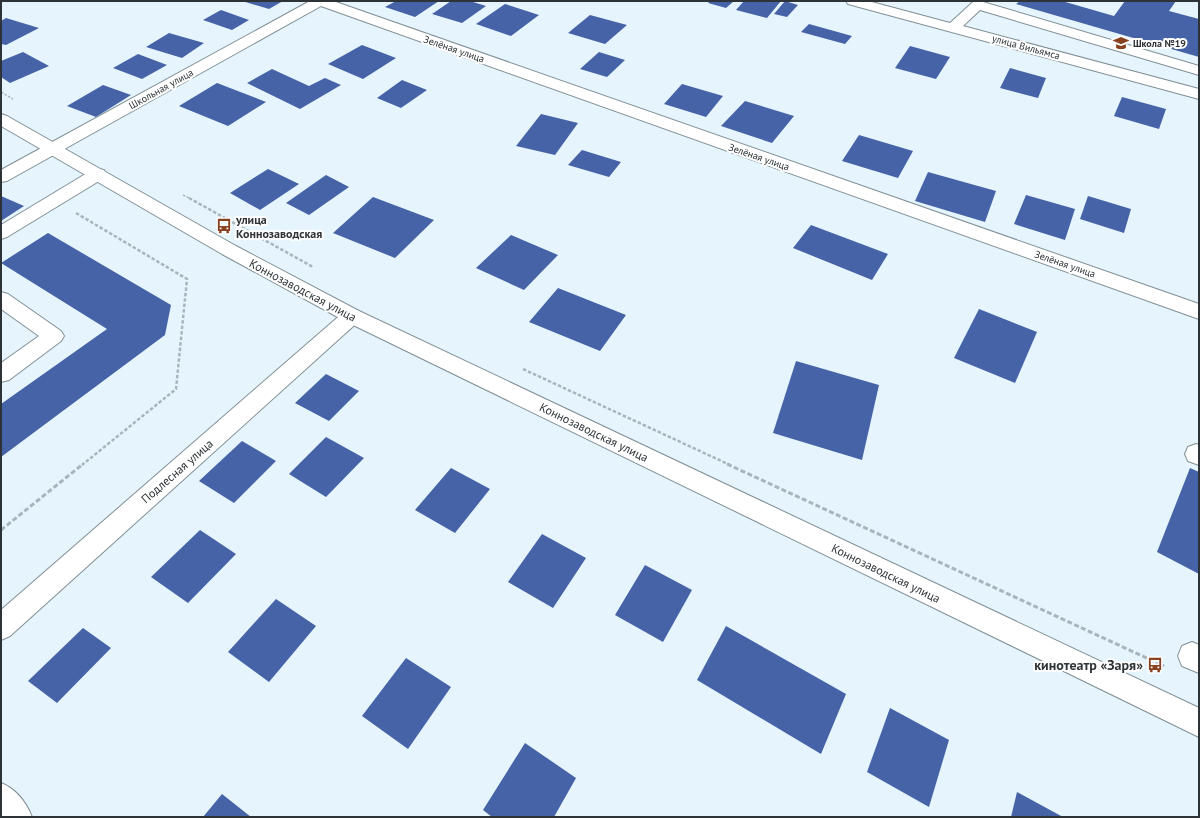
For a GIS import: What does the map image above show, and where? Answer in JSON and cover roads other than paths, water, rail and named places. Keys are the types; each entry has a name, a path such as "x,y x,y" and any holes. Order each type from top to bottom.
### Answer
{"street":[{"name":"Школьная улица","path":"1,177 320,1"},
{"name":"Зелёная улица","path":"320,1 1199,312"},
{"name":"улица Вильямса","path":"854,1 1199,94"},
{"path":"953,28 980,3 1199,70"},
{"name":"Коннозаводская улица","path":"1,119 54,148 229,250 352,316 1199,723"},
{"path":"1,233 98,174"},
{"path":"1,299 54,336 1,374"},
{"name":"Подлесная улица","path":"1,627 352,316"},
{"path":"1,798 17,817"}],"place":[{"name":"Школа №19","path":"1121,43"},
{"name":"улица Коннозаводская","path":"224,226"},
{"name":"кинотеатр «Заря»","path":"1155,665"}]}
